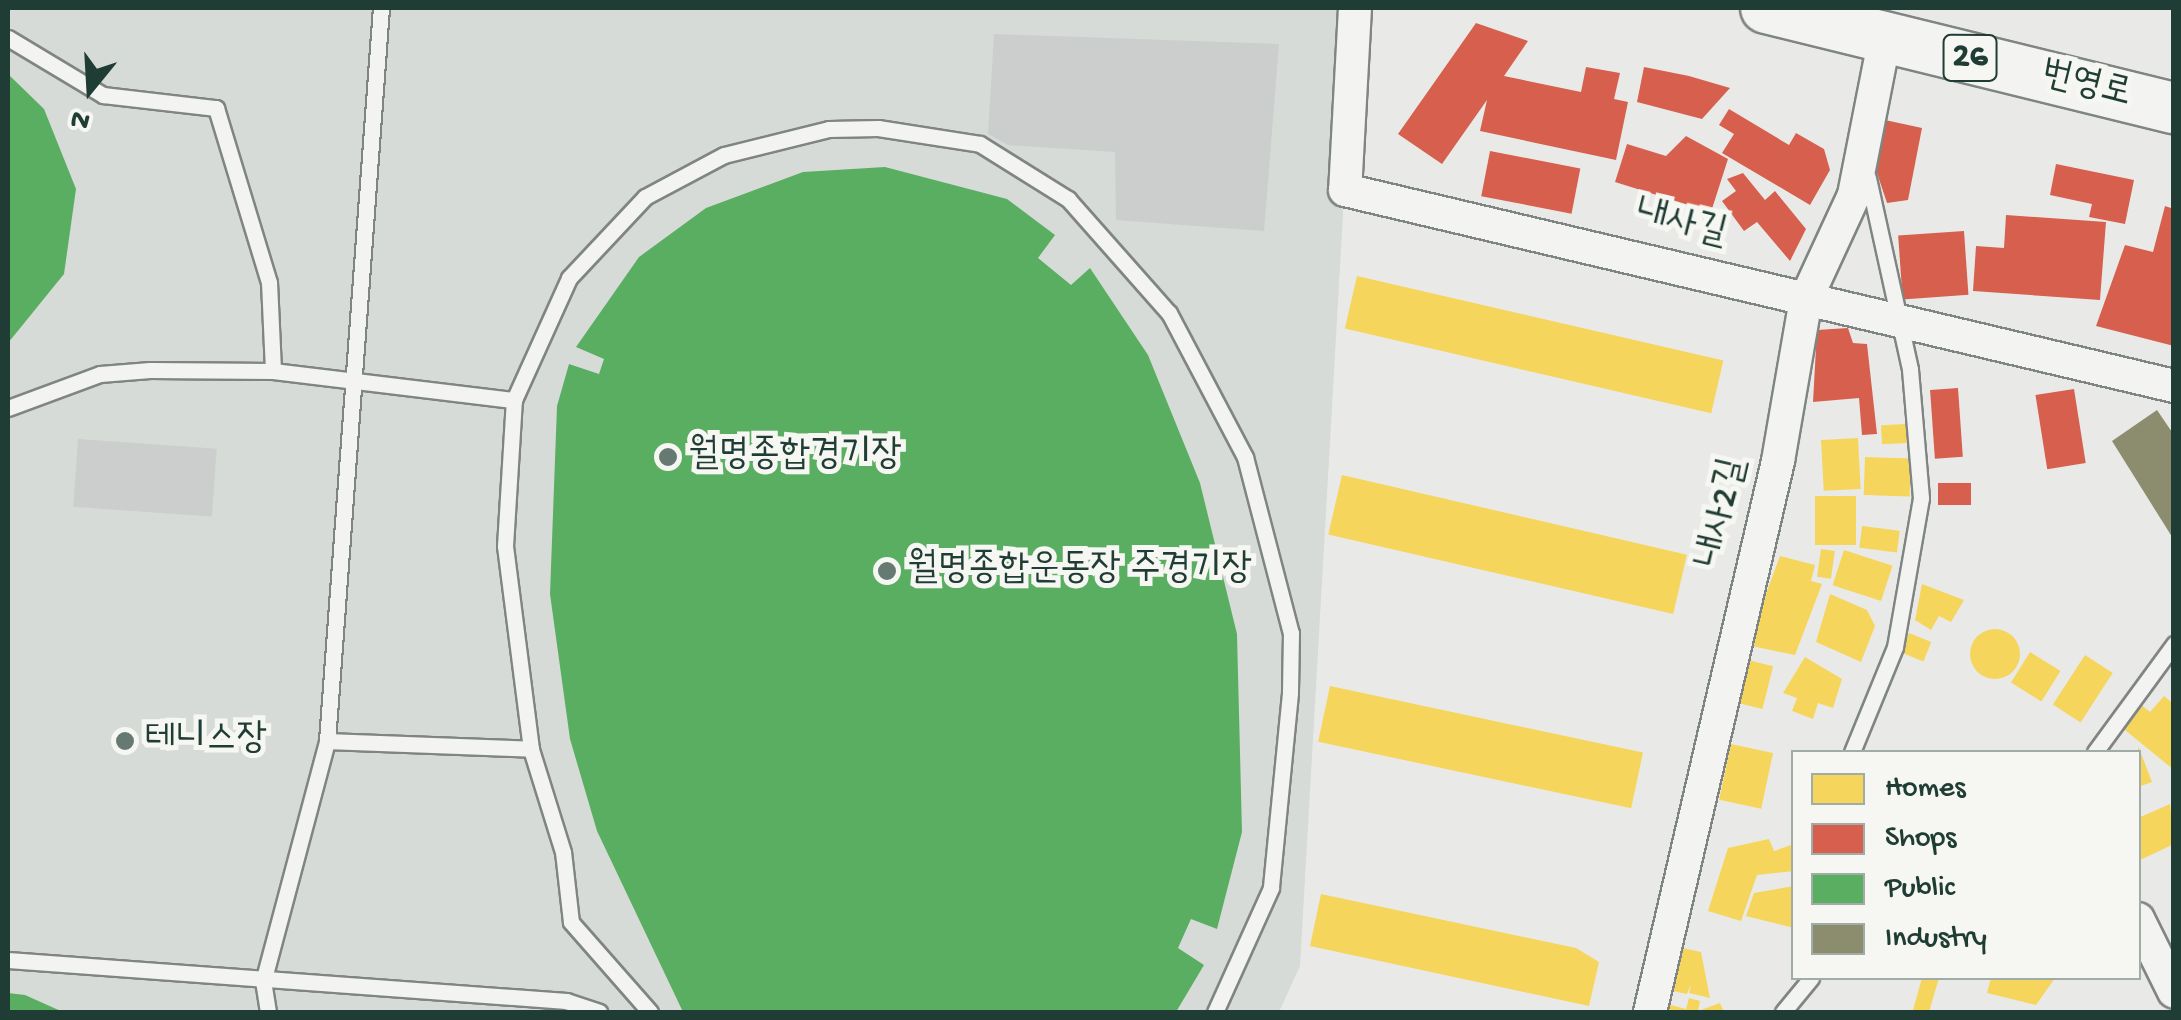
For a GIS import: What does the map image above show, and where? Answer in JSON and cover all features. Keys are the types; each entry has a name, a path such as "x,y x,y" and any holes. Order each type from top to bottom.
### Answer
{"main road":[{"name":"번영로","path":"1766,8 2174,108"}],"street":[{"name":"내사길","path":"1355,8 1344,190 2174,386"},
{"name":"내사2길","path":"1650,1012 1778,461 1806,298 1863,154 1885,37"},
{"path":"2141,925 2174,992"}],"lane":[{"path":"268,1012 263,982 328,741 381,8"},
{"path":"8,38 103,94 216,108 269,282 273,371"},
{"path":"650,1012 571,922 563,852 531,749 505,546 514,400 569,278 608,232 646,197 724,155 828,130 930,134 980,144 1068,199 1169,313 1224,409 1291,633 1271,888 1215,1012"},
{"path":"1853,750 1896,647 1922,498 1896,320 1863,154"},
{"path":"8,408 100,374 273,371 353,385 514,400"},
{"path":"2095,750 2174,644"},
{"path":"328,741 531,749"},
{"path":"8,960 263,982 547,999 598,1012"},
{"path":"1783,1012 1809,980"}],"shaded area":[{"name":"월명종합경기장","path":"8,8 1344,8 1343,215 1300,966 1279,1012 8,1012"}],"building: Homes":[{"path":"1357,276 1723,361 1711,413 1345,329"},
{"path":"1906,424 1907,443 1882,444 1881,425"},
{"path":"1858,438 1861,489 1824,491 1821,440"},
{"path":"1865,457 1911,459 1910,497 1864,495"},
{"path":"1342,475 1687,555 1673,614 1328,534"},
{"path":"1815,496 1856,496 1856,545 1815,545"},
{"path":"1862,526 1900,531 1897,552 1859,548"},
{"path":"1821,549 1835,551 1831,579 1817,577"},
{"path":"1844,550 1893,566 1881,601 1833,585"},
{"path":"1780,556 1815,565 1811,581 1822,584 1795,655 1747,645"},
{"path":"1922,584 1964,600 1951,622 1939,616 1931,630 1915,620"},
{"path":"1830,594 1867,610 1875,626 1861,662 1816,642"},
{"path":"1995,629 2012,637 2020,654 2012,671 1995,679 1978,671 1970,654 1978,637"},
{"path":"1909,633 1931,642 1923,661 1901,652"},
{"path":"2030,652 2061,671 2041,702 2011,683"},
{"path":"2085,655 2113,673 2081,722 2053,704"},
{"path":"1805,657 1842,679 1833,708 1818,703 1813,719 1792,711 1797,698 1783,693"},
{"path":"1744,659 1773,666 1762,709 1733,702"},
{"path":"1330,686 1643,753 1631,808 1318,742"},
{"path":"2164,696 2174,704 2174,770 2120,726 2139,703 2150,712"},
{"path":"1731,744 1773,753 1761,809 1719,800"},
{"path":"2141,753 2152,782 2141,786"},
{"path":"2170,804 2174,844 2141,860 2141,817"},
{"path":"1769,839 1774,851 1791,845 1791,871 1757,875 1741,921 1708,911 1728,848"},
{"path":"1791,887 1791,927 1746,916 1754,893"},
{"path":"1321,894 1576,948 1599,962 1589,1006 1310,946"},
{"path":"1678,947 1701,952 1710,998 1689,993 1691,984 1687,994 1668,990"},
{"path":"1921,980 1938,980 1929,1012 1913,1010"},
{"path":"1990,980 2054,980 2036,1005 1987,993"},
{"path":"1689,998 1700,1001 1698,1011 1720,1003 1724,1012 1665,1012 1667,1004 1686,1009"}],"building: Shops":[{"path":"1476,23 1528,41 1504,76 1581,92 1586,67 1620,73 1614,99 1628,102 1616,160 1480,131 1487,100 1442,164 1398,134"},
{"path":"1644,67 1730,88 1702,119 1637,102"},
{"path":"1729,109 1789,145 1796,133 1824,149 1830,170 1810,205 1722,153 1734,134 1719,125"},
{"path":"1885,120 1922,128 1908,200 1887,203 1876,170"},
{"path":"1686,136 1728,159 1711,212 1615,182 1627,144 1666,156"},
{"path":"1490,151 1580,169 1572,214 1481,196"},
{"path":"2056,164 2134,180 2125,224 2089,217 2092,204 2050,195"},
{"path":"1743,173 1765,200 1775,191 1806,229 1790,261 1757,222 1744,231 1722,201 1736,191 1727,179"},
{"path":"2165,206 2174,209 2174,346 2096,326 2125,245 2153,252"},
{"path":"2006,215 2106,222 2100,300 1973,291 1976,246 2004,248"},
{"path":"1964,231 1968,295 1903,299 1898,236"},
{"path":"1848,328 1853,343 1867,344 1877,434 1862,435 1859,398 1813,402 1817,330"},
{"path":"1958,388 1963,457 1935,459 1930,390"},
{"path":"2074,389 2086,463 2047,469 2035,395"},
{"path":"1938,483 1971,483 1971,505 1938,505"}],"building: Public":[{"path":"8,74 44,109 76,189 64,274 8,343"},
{"name":"월명종합운동장 주경기장","path":"885,167 1007,199 1055,235 1038,258 1071,285 1090,268 1148,355 1200,483 1237,634 1242,832 1217,929 1191,919 1178,948 1204,965 1176,1012 683,1012 597,831 570,739 550,594 557,406 569,364 599,374 604,359 576,347 639,257 706,208 803,172"},
{"path":"8,993 25,995 63,1012 8,1012"}],"building: Industry":[{"path":"2157,410 2174,435 2174,540 2112,441"}],"building: Other":[{"path":"994,34 1279,44 1264,231 1116,220 1115,152 1008,145 988,134"},
{"path":"78,439 217,449 212,517 73,507"}],"place":[{"name":"월명종합경기장","path":"668,457"},
{"name":"월명종합운동장 주경기장","path":"887,571"},
{"name":"테니스장","path":"125,741"}]}
